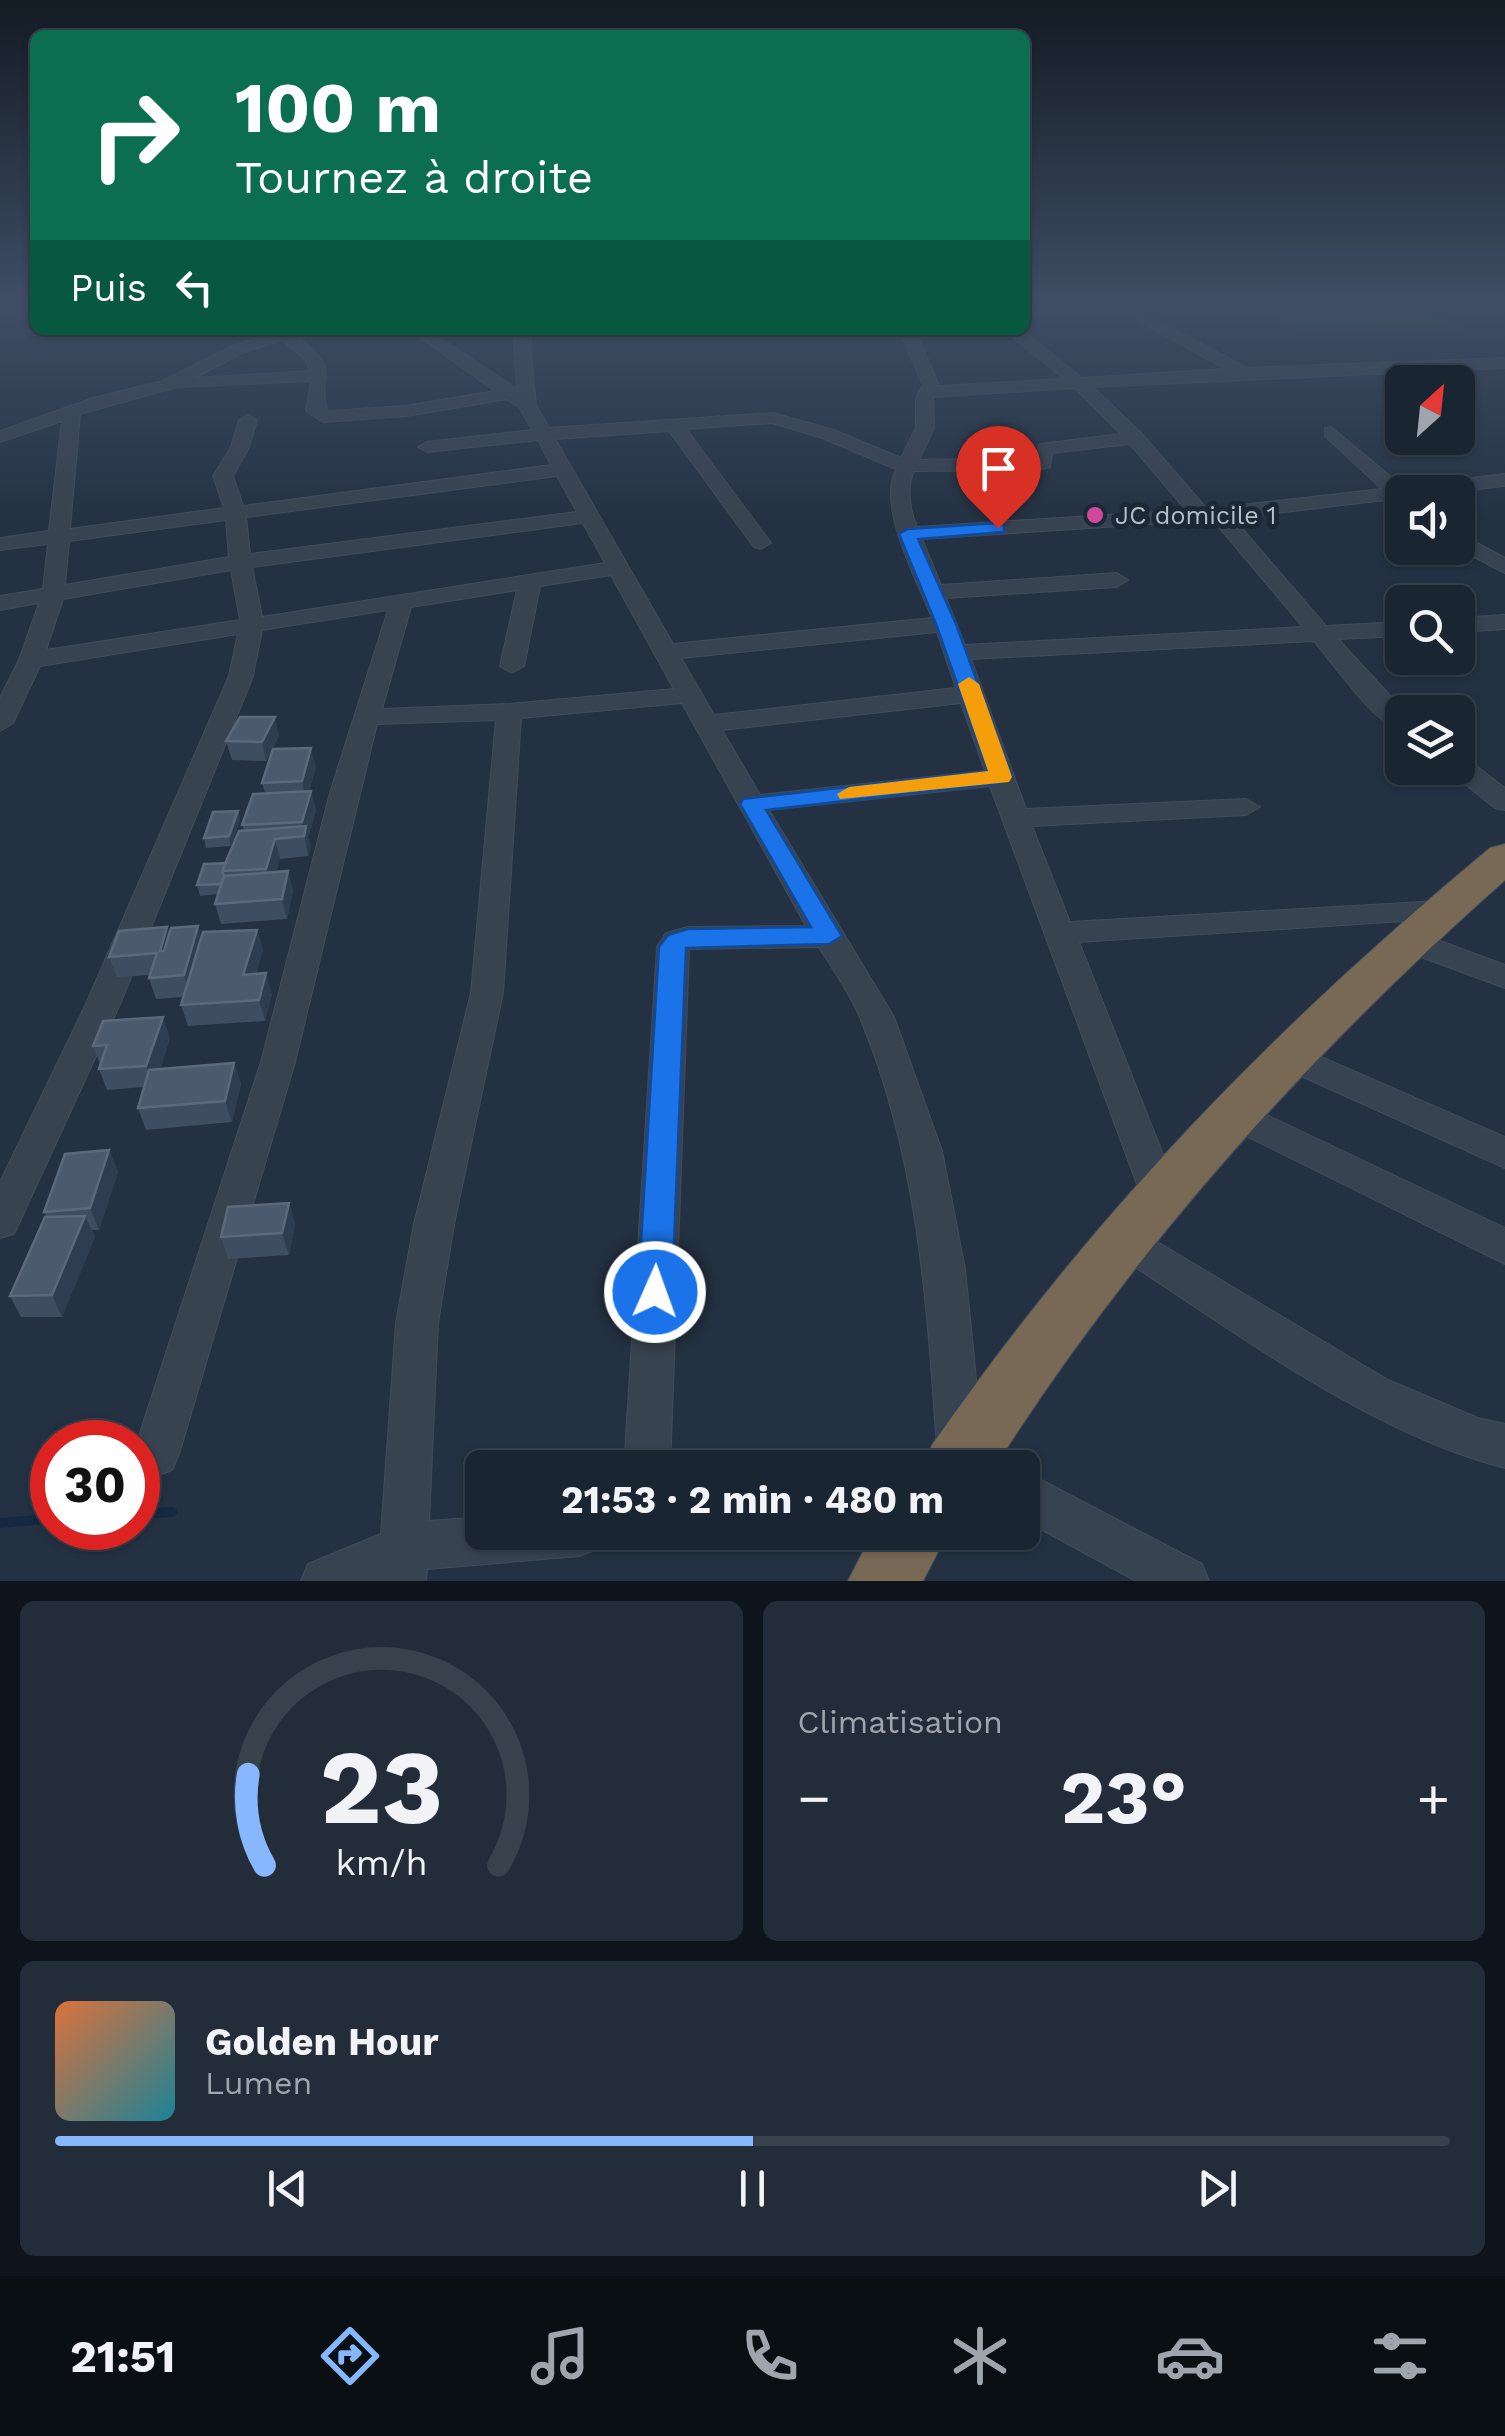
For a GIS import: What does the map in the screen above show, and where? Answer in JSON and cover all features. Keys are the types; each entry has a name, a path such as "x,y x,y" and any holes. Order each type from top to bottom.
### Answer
{"highway":[{"path":"975,1450 1124,1239 1233,1113 1424,926 1505,857"},
{"path":"883,1581 903,1550"}],"street":[{"path":"169,385 187,376"},
{"path":"0,437 169,385 309,376"},
{"path":"321,376 315,411 330,417 520,399"},
{"path":"486,376 520,399 566,469 751,804 877,1017 923,1151 945,1269 963,1450"},
{"path":"520,376 520,399"},
{"path":"929,376 924,398 925,428 904,466 898,500 1160,1195"},
{"path":"1070,376 1210,515 1385,705"},
{"path":"928,392 1201,376"},
{"path":"0,722 31,660 53,595 72,412"},
{"path":"427,447 762,418 786,420 904,466 1038,464 1044,460 1041,454 1046,448 1136,438"},
{"path":"0,1222 72,1074 242,676 252,623 235,512 223,476 240,448 248,420"},
{"path":"673,424 761,542"},
{"path":"1331,432 1385,487"},
{"path":"0,544 566,469"},
{"path":"1475,485 1505,480"},
{"path":"908,534 1210,515 1385,498"},
{"path":"0,603 240,562 592,516"},
{"path":"1475,549 1505,568"},
{"path":"31,660 620,567"},
{"path":"512,666 530,580"},
{"path":"932,592 1117,580"},
{"path":"160,1441 278,1062 320,905 344,794 402,600"},
{"path":"1475,625 1505,622"},
{"path":"667,652 946,624"},
{"path":"957,653 1385,630"},
{"path":"707,724 972,694"},
{"path":"369,718 508,712 691,695"},
{"path":"405,1564 417,1323 434,1224 487,993 508,712"},
{"path":"751,804 1001,777"},
{"path":"1475,779 1505,802"},
{"path":"1015,818 1246,807"},
{"path":"1059,932 1424,926 1505,977"},
{"path":"648,1450 672,947 688,938 829,936"},
{"path":"1290,1056 1505,1153"},
{"path":"1233,1113 1505,1248"},
{"path":"1124,1239 1373,1394 1476,1439 1505,1446"},
{"path":"1040,1502 1185,1581"},
{"path":"324,1581 482,1550"}],"building":[{"path":"240,717 275,717 262,742 226,741"},
{"path":"311,748 302,781 262,783 273,749"},
{"path":"311,791 302,822 242,825 253,794"},
{"path":"238,811 229,836 204,838 213,812"},
{"path":"306,826 304,836 275,839 266,869 222,871 239,831"},
{"path":"226,863 221,884 197,885 204,864"},
{"path":"288,871 282,899 215,904 224,876"},
{"path":"198,926 184,975 149,978 157,953 109,957 119,931 167,927 160,951 164,951 171,928"},
{"path":"257,930 243,975 266,973 259,1000 181,1005 203,932"},
{"path":"163,1017 146,1066 99,1069 107,1045 93,1046 103,1021"},
{"path":"234,1063 225,1101 138,1108 149,1070"},
{"path":"109,1150 90,1208 44,1212 65,1154"},
{"path":"289,1203 282,1233 221,1237 228,1207"},
{"path":"85,1216 52,1295 10,1296 45,1217"}],"waterway":[{"path":"160,1513 172,1512"},
{"path":"0,1523 30,1521"}],"slow traffic":[{"path":"849,794 1001,777 969,684"}],"place":[{"name":"JC domicile 1","path":"1095,515"}],"route":[{"path":"655,1292 672,947 688,938 829,936 751,804 1001,777 946,624 908,534 998,528"}]}
